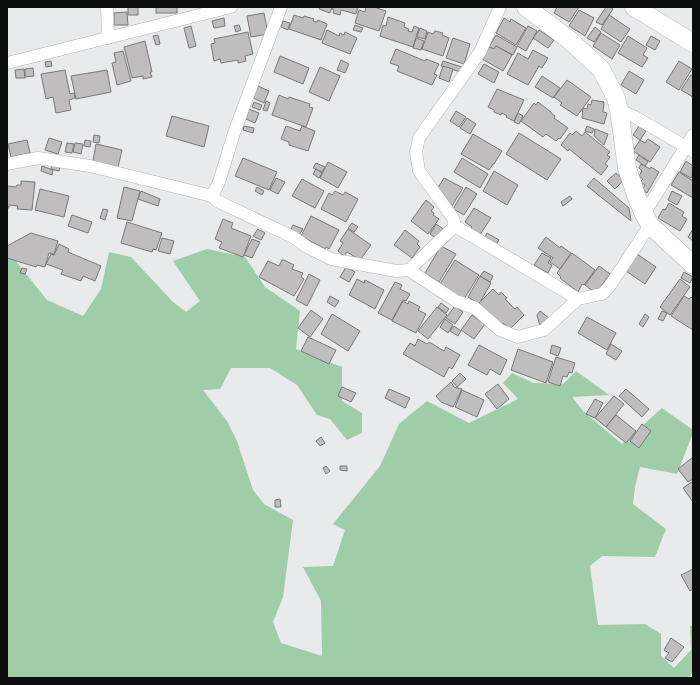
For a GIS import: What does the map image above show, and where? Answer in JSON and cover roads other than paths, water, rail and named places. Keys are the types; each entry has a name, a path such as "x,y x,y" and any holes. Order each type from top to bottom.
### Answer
{"street":[{"path":"108,7 108,38"},
{"path":"7,63 231,7"},
{"path":"212,196 219,182 234,133 281,7"},
{"path":"500,7 480,52 419,138 416,152 419,171 452,218 455,226 578,299"},
{"path":"526,7 567,38 601,69 616,98 627,168 637,198 647,219 693,265"},
{"path":"634,7 693,43"},
{"path":"619,110 689,149"},
{"path":"7,164 38,158 82,165 212,196 217,201 293,237 307,247 331,259 396,271 409,270 456,301 474,308 500,330 518,337 544,330 578,299 602,294 610,287 647,219 689,149 693,135"},
{"path":"409,270 455,226"}]}
